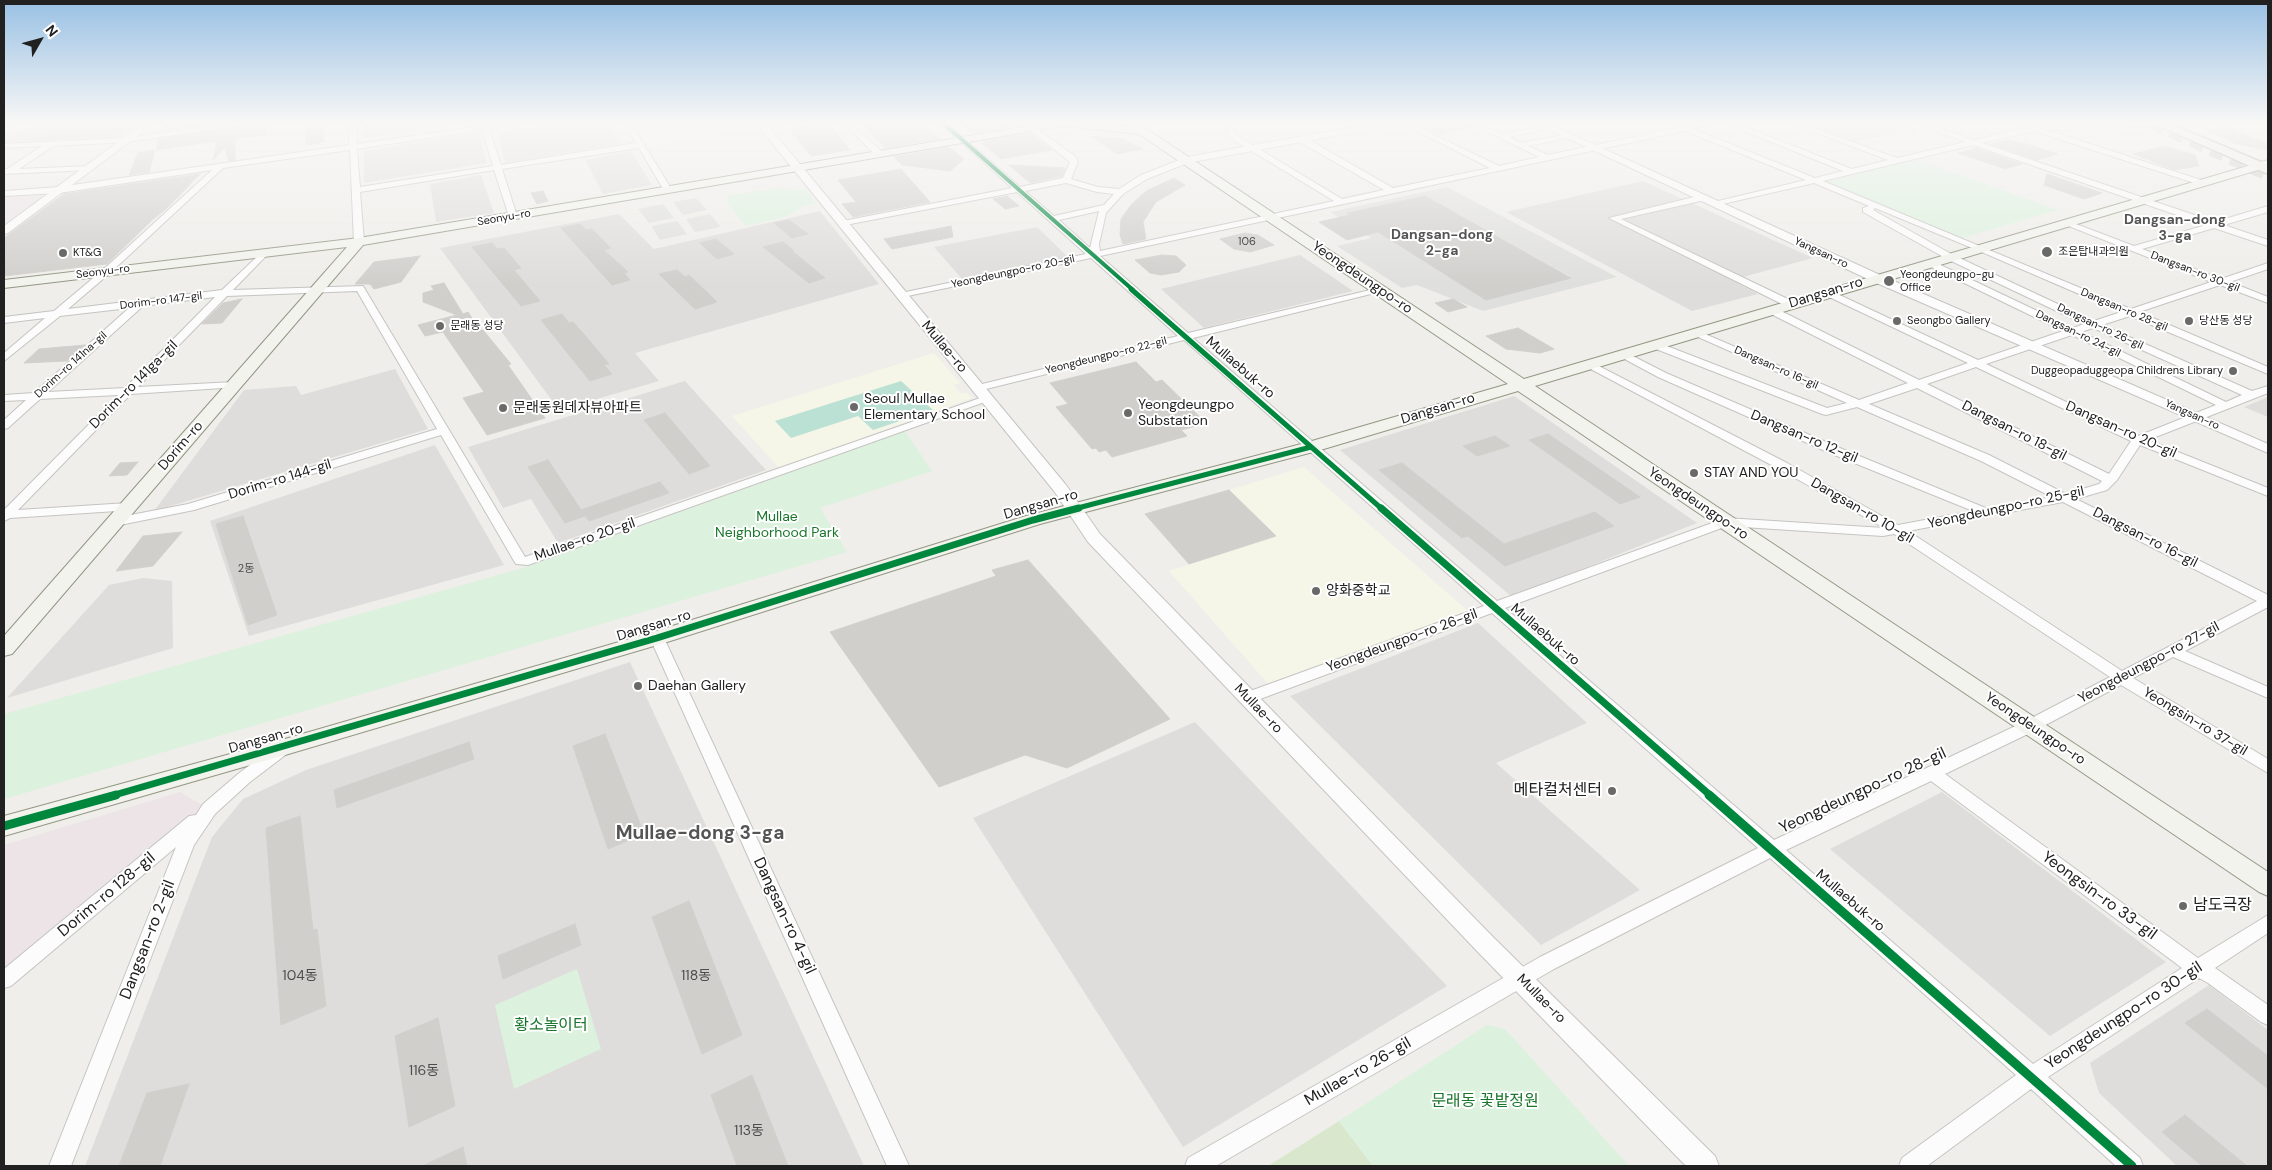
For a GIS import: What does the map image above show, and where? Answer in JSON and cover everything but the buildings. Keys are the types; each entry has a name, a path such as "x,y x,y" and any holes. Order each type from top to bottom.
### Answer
{"main road":[{"name":"Seonyu-ro","path":"4,284 359,242 747,177"},
{"name":"Yeongdeungpo-ro","path":"1212,177 2268,886"},
{"name":"Dangsan-ro","path":"4,826 285,747 658,638 1074,508 1311,447 1876,278 2226,177"},
{"path":"336,268 369,248 402,235"},
{"name":"Dorim-ro","path":"4,649 359,242"}],"street":[{"path":"4,231 77,177"},
{"path":"4,193 59,190 150,177"},
{"path":"4,358 107,272 210,177"},
{"path":"355,177 359,242"},
{"path":"356,190 442,177"},
{"path":"501,177 513,216"},
{"path":"660,177 668,190"},
{"name":"Mullae-ro","path":"805,177 901,296 987,398 1074,508 1094,538 1477,936 1520,977 1705,1166"},
{"name":"Mullaebuk-ro","path":"1005,177 1311,447 2032,1076 2132,1166"},
{"path":"1094,256 1096,254 1094,244 1100,221 1107,208 1120,192 1145,177"},
{"path":"1300,177 1343,203"},
{"path":"1367,177 1394,192"},
{"name":"Yeongdeungpo-ro 20-gil","path":"901,296 1464,177"},
{"name":"Yangsan-ro","path":"1657,177 1876,278 2034,345 2268,449"},
{"name":"Dangsan-ro 28-gil","path":"1804,177 1980,248 2268,371"},
{"path":"1717,204 1833,177"},
{"path":"2074,177 2268,243"},
{"path":"2182,177 2202,183"},
{"path":"843,224 1066,180 1097,189 1120,192"},
{"path":"1702,198 1613,218 1790,304"},
{"path":"1879,206 1866,210 1950,257"},
{"path":"1052,219 1107,208"},
{"path":"2133,249 2268,208"},
{"name":"Dangsan-ro 30-gil","path":"2065,223 2268,300"},
{"path":"2253,238 2268,233"},
{"name":"Dorim-ro 141ga-gil","path":"4,515 264,253"},
{"name":"Dangsan-ro 26-gil","path":"1950,257 2094,325 2251,395"},
{"name":"Dangsan-ro 24-gil","path":"1930,263 2226,406"},
{"path":"1655,345 1822,412 1857,404 1977,363 2131,314 2268,266"},
{"name":"Dorim-ro 147-gil","path":"4,320 225,293 318,288"},
{"name":"Mullae-ro 20-gil","path":"318,288 360,288 521,561 528,561 987,398"},
{"name":"Yeongdeungpo-ro 22-gil","path":"978,388 1380,289"},
{"name":"Dangsan-ro 20-gil","path":"1828,293 2138,440 2268,492"},
{"name":"Dorim-ro 141na-gil","path":"4,426 139,304"},
{"name":"Dangsan-ro 18-gil","path":"1771,310 2110,480"},
{"name":"Dangsan-ro 16-gil","path":"1694,333 1985,458 2268,601"},
{"name":"Dangsan-ro 12-gil","path":"1623,354 1662,375 1826,447 1988,513"},
{"name":"Dangsan-ro 10-gil","path":"1590,364 1783,466 1897,530 2122,678"},
{"path":"4,398 234,385"},
{"path":"2138,440 2268,389"},
{"name":"Dorim-ro 144-gil","path":"115,522 190,507 443,431"},
{"name":"Yeongdeungpo-ro 25-gil","path":"1726,522 1883,532 2066,498 2103,487 2138,440"},
{"path":"4,515 128,507"},
{"name":"Yeongdeungpo-ro 26-gil","path":"1247,698 1726,522"},
{"name":"Yeongdeungpo-ro 27-gil","path":"2030,726 2268,601"},
{"name":"Dangsan-ro 4-gil","path":"658,638 898,1166"},
{"path":"2172,652 2268,693"},
{"name":"Yeongsin-ro 37-gil","path":"2122,678 2268,767"},
{"name":"Yeongdeungpo-ro 28-gil","path":"1520,977 1772,849 2030,726"},
{"name":"Dangsan-ro 2-gil","path":"60,1166 186,843 209,809 244,778 285,747"},
{"name":"Yeongsin-ro 33-gil","path":"1932,773 2198,969 2215,977 2268,1016"},
{"name":"Dorim-ro 128-gil","path":"4,980 209,809"},
{"name":"Yeongdeungpo-ro 30-gil","path":"1910,1166 2032,1076 2268,923"},
{"name":"Mullae-ro 26-gil","path":"1196,1166 1520,977"}],"shaded area":[{"path":"364,177 403,177 364,183"},
{"path":"482,177 494,213 436,222 430,184"},
{"path":"594,177 647,177 652,185 603,194"},
{"path":"1643,181 1813,258 1732,280 1758,294 1692,311 1506,212"},
{"path":"1447,187 1617,277 1483,311 1417,285 1402,288 1337,246 1371,238 1330,212","holes":["1425,196 1571,277 1486,299 1347,213"]},
{"path":"44,195 4,224 4,197"},
{"path":"696,198 707,210 683,215 673,202"},
{"path":"663,204 674,218 649,223 638,209"},
{"path":"820,211 879,284 635,353 659,381 559,410 440,248 619,214 654,249"},
{"path":"710,214 721,227 695,232 686,219"},
{"path":"677,221 687,234 660,240 651,226"},
{"path":"1037,227 1068,257 962,279 934,247"},
{"path":"1300,255 1353,291 1204,328 1161,289"},
{"name":"Seoul Mullae Elementary School","path":"934,353 960,383 954,385 960,393 967,393 972,398 779,468 732,416"},
{"path":"395,369 428,429 154,511 244,390 296,386 301,395"},
{"path":"685,381 766,470 558,543 531,499 503,508 468,447"},
{"path":"1514,396 1697,523 1512,597 1340,450"},
{"path":"2268,397 2268,417 2244,407"},
{"path":"435,445 504,565 249,636 210,521"},
{"name":"양화중학교","path":"1304,467 1468,611 1270,686 1169,571 1275,536 1229,490"},
{"path":"143,578 172,581 173,648 7,698 109,585"},
{"path":"1478,623 1587,723 1496,763 1640,890 1541,945 1290,696"},
{"path":"630,662 864,1166 85,1166 212,837 243,799 306,770"},
{"path":"1195,722 1447,986 1183,1147 973,818"},
{"path":"180,792 209,809 4,978 4,845"},
{"path":"1942,792 2166,962 2050,1036 1830,849"},
{"path":"2209,985 2268,1030 2268,1166 2177,1166 2099,1093 2090,1063"}],"green space":[{"path":"1845,177 1965,177 2058,210 1962,238 1823,182"},
{"path":"777,188 806,190 816,203 803,206 786,217 745,226 727,202 729,195"},
{"path":"901,381 933,410 873,430 858,416 791,438 775,421"},
{"name":"Mullae Neighborhood Park","path":"905,431 932,471 820,508 847,552 4,799 4,714 523,568"},
{"name":"황소놀이터","path":"577,969 601,1049 514,1089 495,1005"},
{"name":"문래동 꽃밭정원","path":"1487,1025 1505,1029 1629,1166 1373,1166 1339,1121"},
{"path":"1339,1121 1373,1166 1268,1166"}],"cycle path":[{"path":"1004,177 2032,1076 2132,1166"},
{"path":"4,826 285,747 657,638 1033,520 1311,447"}],"place":[{"name":"조은탑내과의원","path":"2047,252"},
{"name":"KT&G","path":"63,253"},
{"name":"Yeongdeungpo-gu Office","path":"1889,281"},
{"name":"Seongbo Gallery","path":"1897,321"},
{"name":"당산동 성당","path":"2189,321"},
{"name":"문래동 성당","path":"440,326"},
{"name":"Duggeopaduggeopa Childrens Library","path":"2233,371"},
{"name":"Seoul Mullae Elementary School","path":"854,407"},
{"name":"문래동원데자뷰아파트","path":"503,408"},
{"name":"Yeongdeungpo Substation","path":"1128,413"},
{"name":"STAY AND YOU","path":"1694,473"},
{"name":"양화중학교","path":"1316,591"},
{"name":"Daehan Gallery","path":"638,686"},
{"name":"메타컬처센터","path":"1612,791"},
{"name":"남도극장","path":"2183,906"}],"district":[{"name":"Dangsan-dong 3-ga","path":"2175,228"},
{"name":"Dangsan-dong 2-ga","path":"1442,244"},
{"name":"Mullae-dong 3-ga","path":"700,834"}]}
